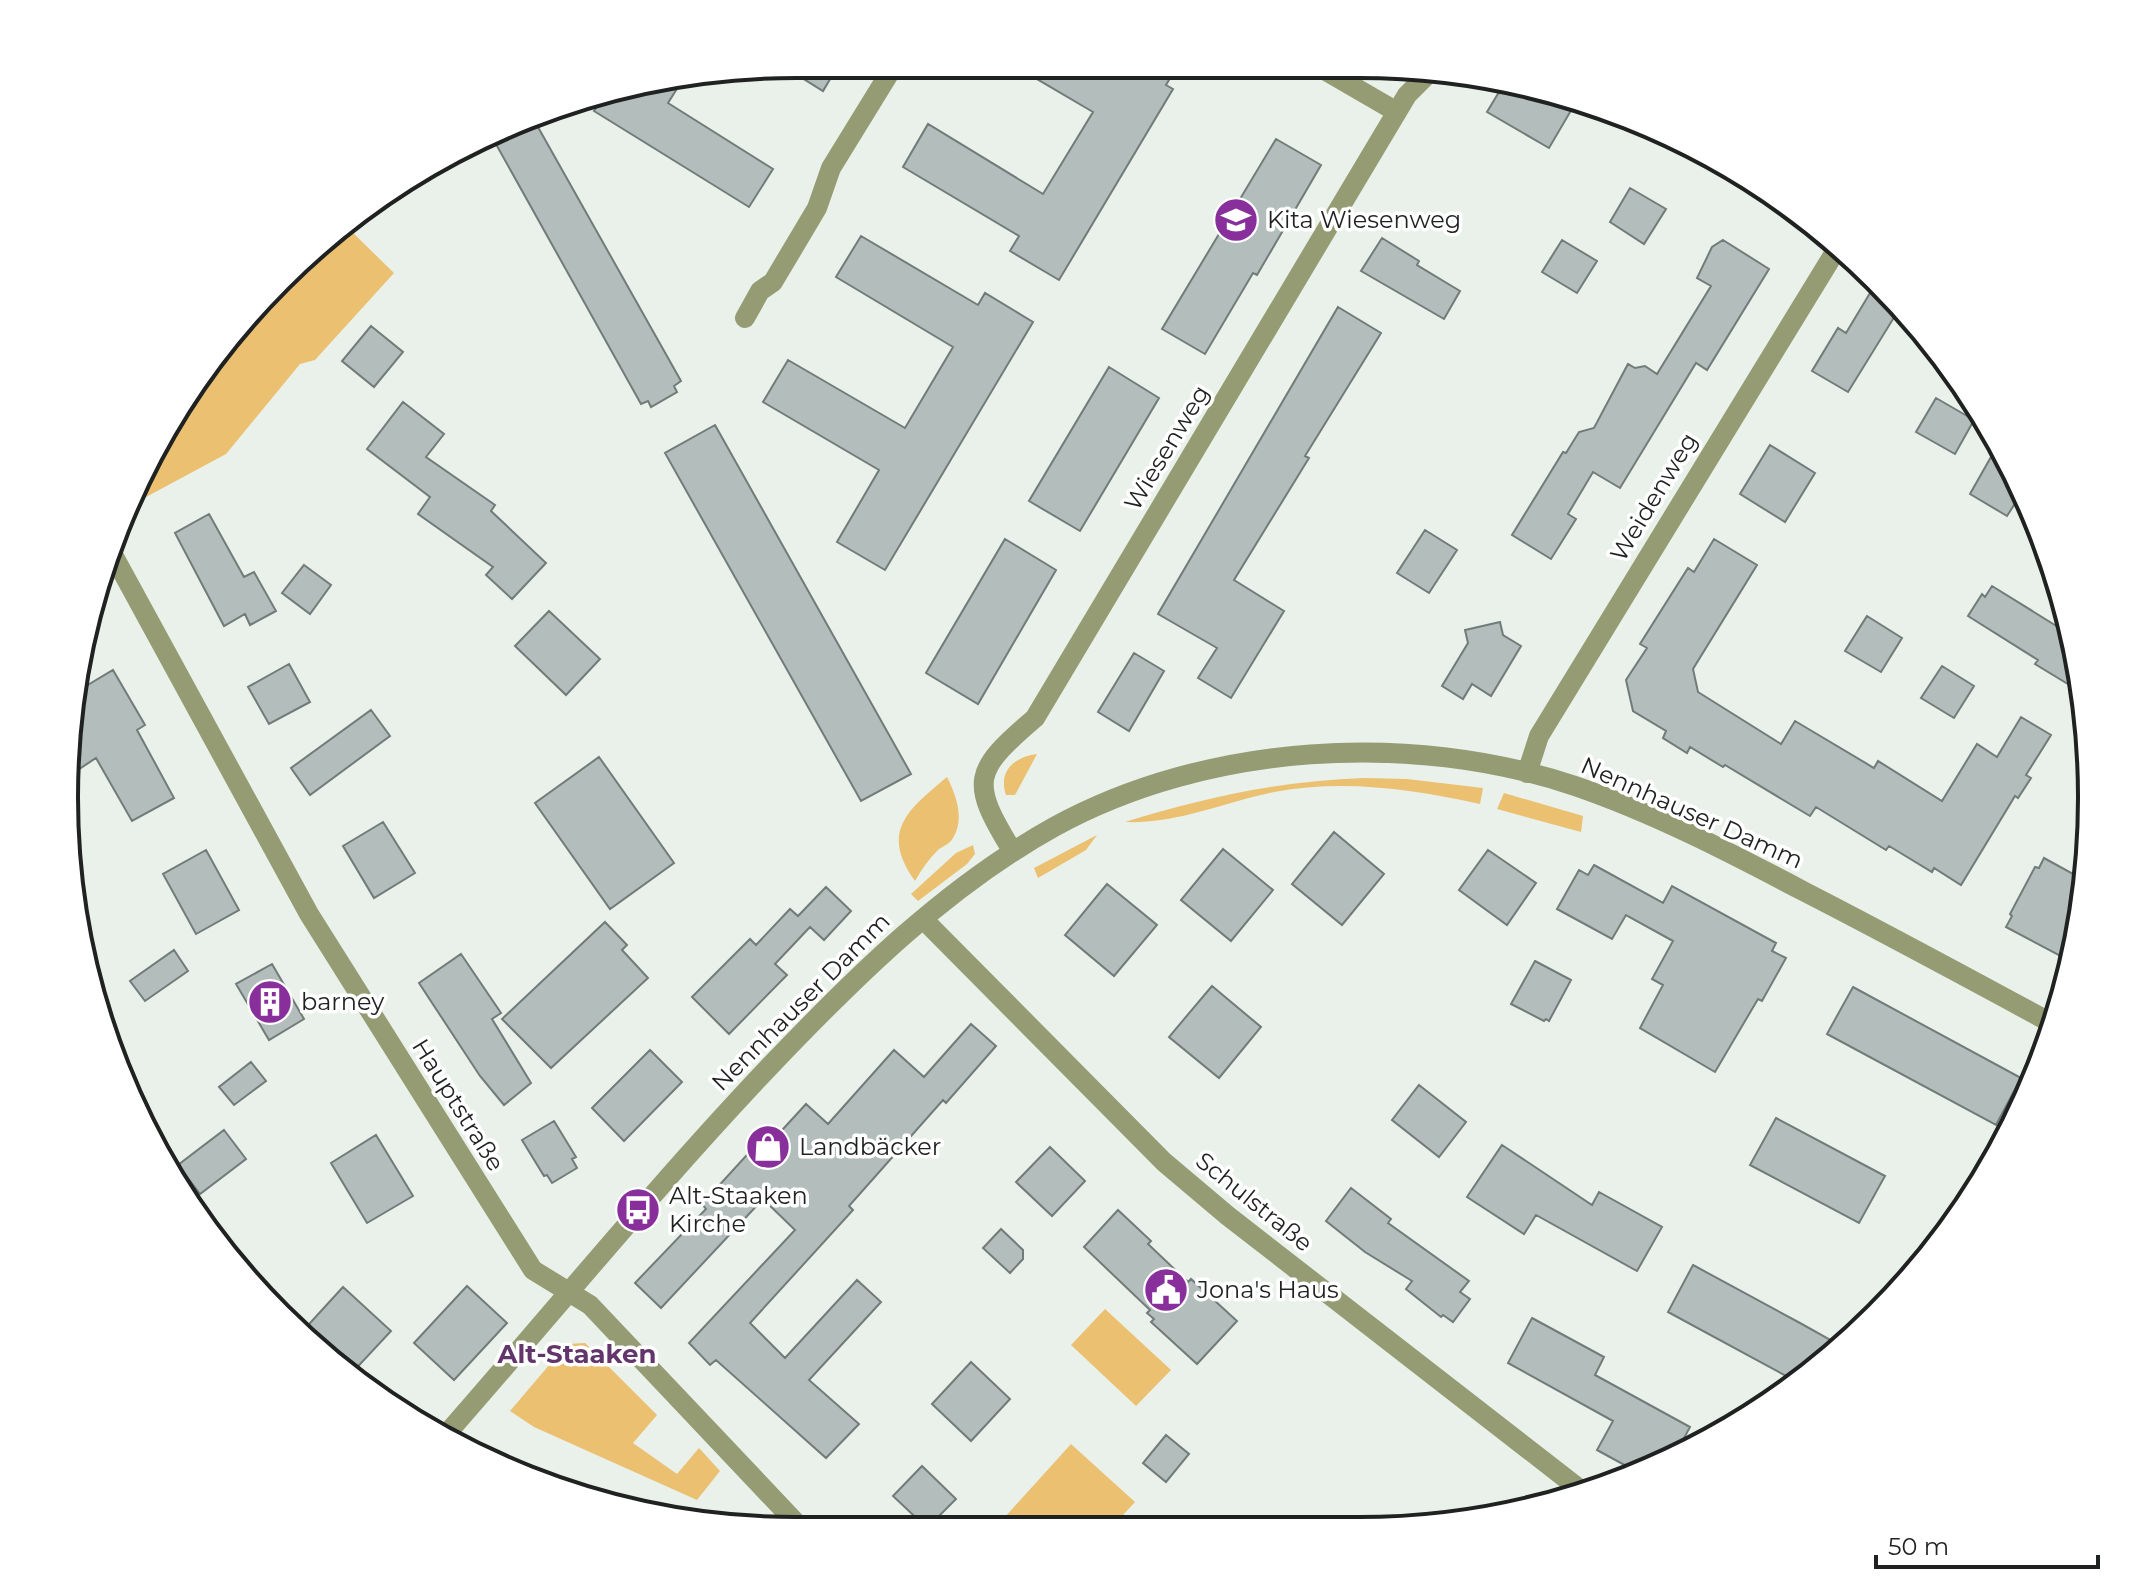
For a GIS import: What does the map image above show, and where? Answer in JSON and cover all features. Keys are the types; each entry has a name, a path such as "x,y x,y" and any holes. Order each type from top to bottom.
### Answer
{"street":[{"path":"745,318 760,291 773,282 817,208 831,168 886,78"},
{"path":"1338,78 1397,112"},
{"name":"Wiesenweg","path":"1013,852 998,828 983,793 991,760 998,750 1035,718 1407,95 1421,81"},
{"name":"Weidenweg","path":"1527,773 1539,736 1832,256"},
{"name":"Hauptstraße","path":"117,563 302,901 533,1270 590,1305 790,1517"},
{"name":"Nennhauser Damm","path":"451,1428 638,1210 756,1081 840,993 923,919 1013,852 1058,825 1133,793 1211,770 1342,752 1437,756 1527,773 1603,797 1715,846 2043,1019"},
{"name":"Schulstraße","path":"923,919 1164,1162 1239,1225 1573,1484"}],"shaded area":[{"path":"353,232 394,273 315,360 300,364 226,454 143,498 174,438 227,359 289,289"},
{"path":"1037,754 1015,795 1006,795 1006,772 1021,758"},
{"path":"947,777 958,807 957,831 950,842 931,857 915,881 899,848 903,822 921,800"},
{"path":"1364,778 1407,779 1483,788 1480,804 1377,788 1300,788 1255,796 1163,820 1125,822 1243,792"},
{"path":"1504,793 1583,816 1581,832 1497,809"},
{"path":"1097,835 1086,850 1038,878 1034,868"},
{"path":"973,845 975,854 967,864 918,901 911,894 956,853"},
{"path":"1105,1309 1171,1370 1136,1406 1071,1345"},
{"path":"585,1343 657,1415 633,1443 677,1474 699,1448 720,1471 697,1500 534,1427 510,1411 567,1344"},
{"path":"1071,1444 1135,1502 1121,1517 1005,1517"}],"building":[{"path":"802,78 831,78 823,91"},
{"path":"1035,78 1170,78 1166,85 1173,89 1059,280 1010,251 1019,236 903,167 928,124 1043,194 1093,112"},
{"path":"677,89 668,103 773,169 749,207 594,111 611,103"},
{"path":"1499,92 1571,111 1549,148 1487,112"},
{"path":"538,127 681,381 674,386 677,392 651,407 648,401 641,404 496,144"},
{"path":"1276,139 1321,165 1257,275 1253,273 1205,354 1162,329"},
{"path":"1630,188 1666,209 1644,244 1610,222"},
{"path":"861,236 978,305 985,293 1033,322 885,570 837,542 879,470 763,402 788,360 905,428 953,347 836,277"},
{"path":"1382,238 1419,261 1417,265 1460,291 1444,319 1361,271"},
{"path":"1562,240 1597,261 1577,293 1542,272"},
{"path":"1723,240 1769,269 1707,370 1696,363 1620,488 1593,472 1568,514 1576,519 1551,559 1512,535 1563,452 1566,453 1579,432 1594,428 1628,364 1635,368 1645,366 1657,374 1711,286 1697,278 1712,247"},
{"path":"1870,293 1894,318 1848,392 1812,371 1838,328 1846,333"},
{"path":"1338,307 1381,333 1305,456 1309,458 1234,580 1284,611 1231,698 1198,678 1217,648 1158,614"},
{"path":"371,326 403,352 374,387 342,361"},
{"path":"1109,367 1159,398 1080,531 1029,501"},
{"path":"1936,398 1969,417 1972,423 1955,454 1916,432"},
{"path":"403,402 444,434 426,457 495,505 491,511 546,563 512,599 486,575 493,567 418,514 430,497 367,449"},
{"path":"715,425 911,774 861,801 665,453"},
{"path":"1770,445 1815,473 1785,522 1740,494"},
{"path":"1991,457 2015,504 2007,516 1970,494"},
{"path":"209,514 244,577 254,572 276,611 250,625 245,614 224,626 175,533"},
{"path":"1425,530 1457,550 1429,593 1397,573"},
{"path":"1005,539 1056,570 978,704 926,673"},
{"path":"1714,539 1757,565 1693,669 1698,692 1781,744 1795,721 1874,768 1878,761 1942,801 1977,744 1997,757 2021,717 2051,735 2026,775 2031,778 2018,798 2015,796 1961,885 1889,846 1886,850 1816,807 1810,816 1690,747 1687,753 1663,738 1666,731 1633,711 1626,680 1647,648 1640,644 1688,568 1694,572"},
{"path":"304,565 331,585 310,614 282,593"},
{"path":"1992,586 2057,626 2069,685 2035,664 2038,660 1968,616 1982,594 1985,597"},
{"path":"549,611 600,659 566,695 515,646"},
{"path":"1867,616 1902,638 1881,672 1845,651"},
{"path":"1500,622 1503,635 1521,646 1491,696 1472,684 1463,699 1442,686 1468,643 1465,630"},
{"path":"1134,653 1164,671 1129,731 1098,712"},
{"path":"289,664 310,702 269,724 248,687"},
{"path":"1942,666 1974,686 1954,718 1921,698"},
{"path":"113,670 145,725 137,730 174,798 132,821 96,758 79,769 87,685"},
{"path":"371,710 390,736 310,795 291,768"},
{"path":"599,757 674,863 610,909 535,803"},
{"path":"383,822 415,873 374,898 343,846"},
{"path":"1334,832 1384,874 1342,925 1292,884"},
{"path":"1223,849 1273,890 1231,941 1181,900"},
{"path":"206,850 239,910 196,934 163,874"},
{"path":"1488,850 1536,883 1507,925 1459,890"},
{"path":"2044,858 2073,874 2060,956 2006,927 2035,867 2039,868"},
{"path":"1594,865 1663,903 1672,886 1776,943 1772,951 1786,958 1715,1072 1640,1028 1663,985 1652,979 1673,941 1626,915 1612,939 1557,909 1579,870 1588,875"},
{"path":"1107,884 1157,925 1114,976 1065,935"},
{"path":"826,887 851,911 824,940 810,927 775,964 787,975 729,1034 692,997 750,939 756,945 790,909 798,916"},
{"path":"605,922 627,945 622,950 648,978 551,1068 502,1019"},
{"path":"174,950 188,971 145,1001 130,981"},
{"path":"461,954 501,1013 492,1019 531,1083 504,1105 480,1076 419,983"},
{"path":"1535,961 1571,980 1549,1021 1511,1004"},
{"name":"barney","path":"272,964 304,1019 269,1040 236,984"},
{"path":"1212,986 1261,1027 1219,1078 1169,1037"},
{"path":"1853,987 2021,1078 1996,1125 1827,1034"},
{"path":"971,1024 996,1046 946,1103 943,1100 849,1206 853,1210 750,1323 785,1358 857,1280 881,1302 809,1380 859,1424 826,1458 716,1360 710,1365 689,1343 795,1230 763,1199 661,1308 635,1283 706,1209 702,1204 766,1134 773,1140 806,1104 828,1124 894,1050 924,1077"},
{"path":"650,1050 682,1082 624,1141 592,1108"},
{"path":"251,1062 266,1081 234,1105 219,1087"},
{"path":"1419,1085 1466,1122 1439,1157 1392,1120"},
{"path":"1776,1118 1885,1176 1859,1223 1750,1165"},
{"path":"554,1121 576,1157 572,1159 577,1168 552,1183 547,1175 544,1176 522,1140"},
{"path":"224,1130 246,1159 200,1194 179,1164"},
{"path":"376,1135 413,1196 367,1223 331,1163"},
{"path":"1502,1145 1592,1205 1599,1192 1662,1227 1637,1271 1536,1215 1524,1234 1467,1197"},
{"path":"1050,1147 1085,1181 1052,1216 1016,1182"},
{"path":"1351,1188 1391,1219 1388,1223 1469,1281 1460,1292 1470,1299 1453,1322 1443,1315 1441,1317 1406,1289 1412,1281 1365,1252 1326,1221"},
{"name":"Jona's Haus","path":"1118,1210 1188,1282 1191,1279 1237,1321 1197,1364 1151,1322 1154,1319 1147,1313 1150,1310 1084,1247"},
{"path":"1001,1229 1023,1250 1023,1259 1010,1273 983,1248"},
{"path":"1693,1265 1830,1340 1786,1376 1668,1312"},
{"path":"467,1286 507,1323 454,1380 414,1343"},
{"path":"343,1287 391,1331 358,1367 309,1325"},
{"path":"1532,1318 1604,1357 1595,1375 1690,1427 1683,1440 1625,1465 1597,1450 1613,1421 1508,1363"},
{"path":"971,1362 1010,1399 971,1441 932,1404"},
{"path":"1166,1435 1189,1454 1166,1482 1143,1463"},
{"path":"922,1466 956,1499 938,1517 915,1517 893,1496"}],"place":[{"name":"Kita Wiesenweg","path":"1236,220"},
{"name":"barney","path":"270,1002"},
{"name":"Landbäcker","path":"768,1147"},
{"name":"Alt-Staaken Kirche","path":"638,1210"},
{"name":"Jona's Haus","path":"1166,1290"}],"district":[{"name":"Alt-Staaken","path":"577,1354"}]}
